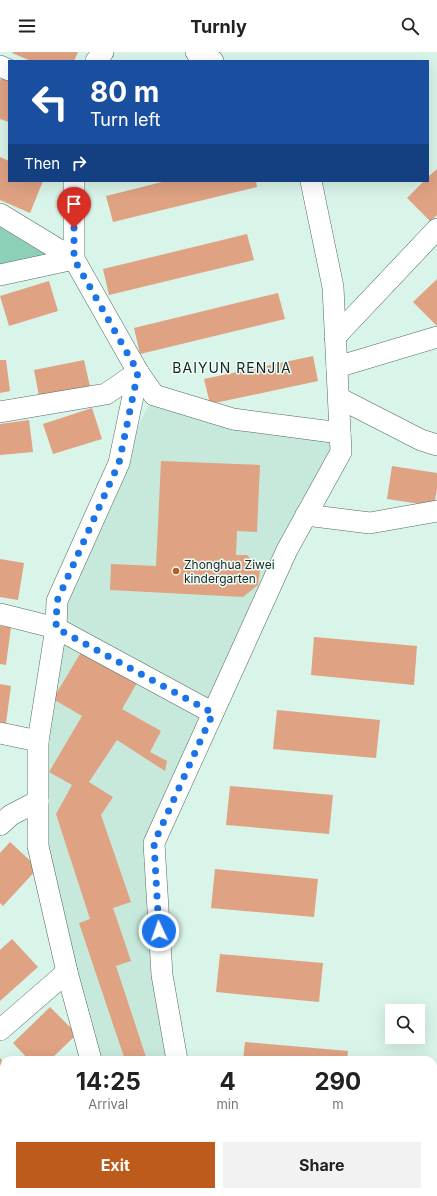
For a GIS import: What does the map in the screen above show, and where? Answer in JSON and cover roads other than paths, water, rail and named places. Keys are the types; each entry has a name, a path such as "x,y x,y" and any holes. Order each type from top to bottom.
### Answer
{"street":[{"path":"97,60 103,52"},
{"path":"196,52 211,60"},
{"path":"74,182 74,259"},
{"path":"175,1056 162,975 154,843 287,550 341,452 333,287 311,182"},
{"path":"0,214 74,259 138,372 154,395 233,419 340,433"},
{"path":"336,337 437,229"},
{"path":"0,275 74,259"},
{"path":"337,367 437,337"},
{"path":"0,412 106,394 138,372"},
{"path":"90,1056 67,972 38,846 38,741 56,628 57,601 119,463 138,372"},
{"path":"339,398 420,440 437,445"},
{"path":"306,515 370,523 437,512"},
{"path":"0,614 56,628 213,713"},
{"path":"0,733 38,741"},
{"path":"0,825 11,815 38,801"},
{"path":"0,1030 67,972"}],"place":[{"name":"Zhonghua Ziwei kindergarten","path":"176,571"}],"district":[{"name":"BAIYUN RENJIA","path":"232,367"}]}
